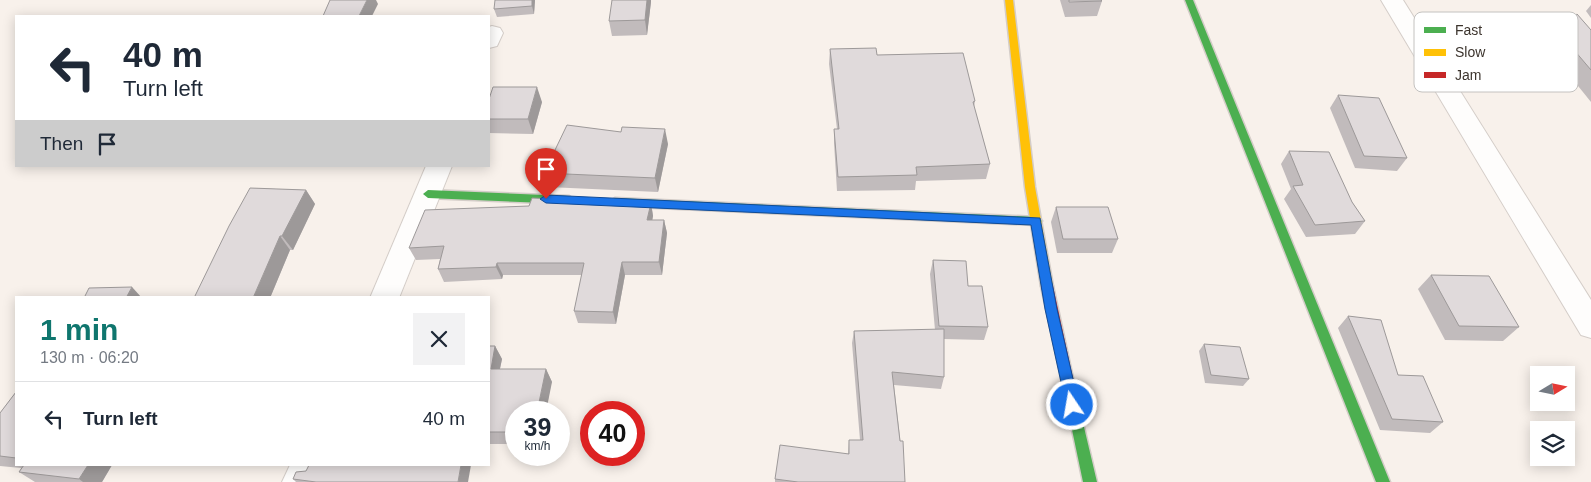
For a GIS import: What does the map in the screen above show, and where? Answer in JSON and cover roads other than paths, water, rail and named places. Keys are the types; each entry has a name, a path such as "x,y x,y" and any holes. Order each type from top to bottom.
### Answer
{"street":[{"path":"1009,0 1023,132 1036,221 1051,309 1090,482"},
{"path":"1189,0 1383,482"},
{"path":"1392,0 1414,36"},
{"path":"1448,92 1591,326"},
{"path":"385,296 439,167"},
{"path":"428,194 578,200"},
{"path":"608,202 1036,221"},
{"path":"299,482 307,466"}]}
